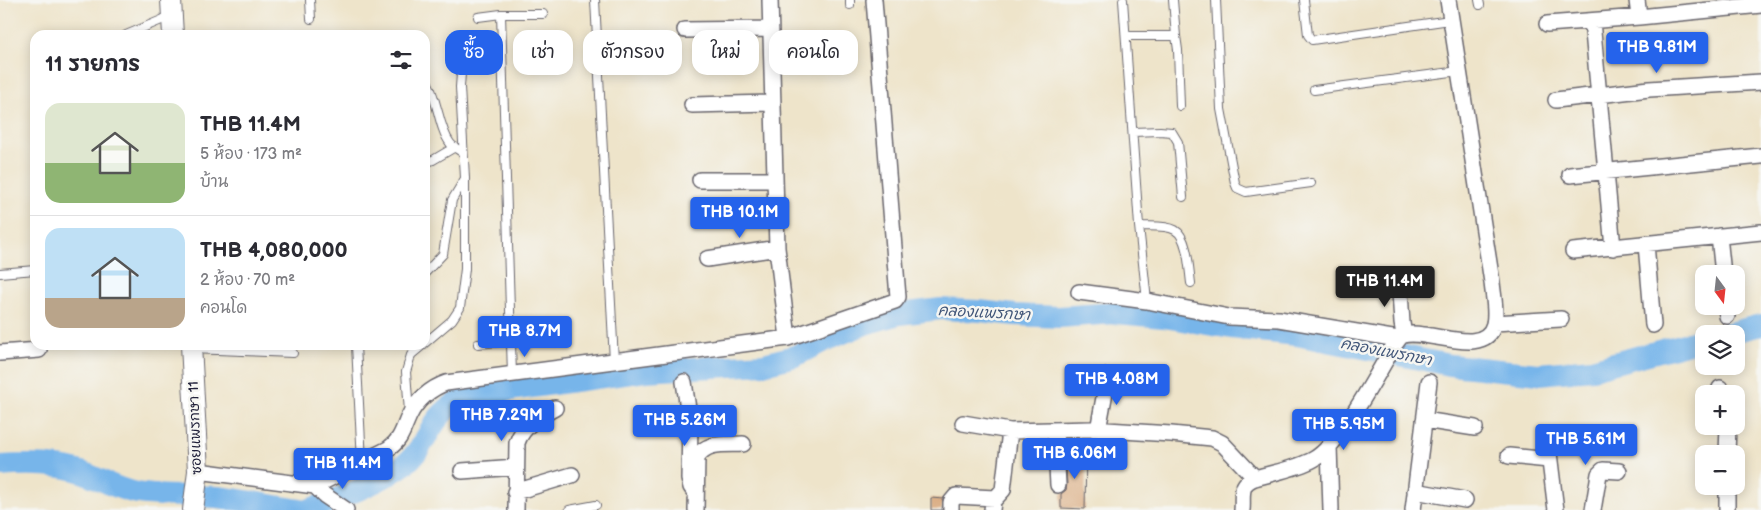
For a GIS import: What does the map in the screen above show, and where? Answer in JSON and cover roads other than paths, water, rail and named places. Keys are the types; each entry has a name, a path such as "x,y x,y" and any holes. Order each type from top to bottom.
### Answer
{"street":[{"path":"770,0 777,248 788,338"},
{"path":"320,491 362,462 388,449 397,442 409,415 427,393 446,383 788,338 896,301 898,297 874,0"},
{"path":"1079,292 1146,301 1229,317 1278,319 1399,339 1420,334 1453,340 1475,341 1487,335 1494,323 1492,282 1448,0"},
{"path":"1637,0 1639,17"},
{"path":"1547,24 1639,17 1713,5 1761,5"},
{"path":"1592,21 1613,248"},
{"path":"685,30 770,28"},
{"path":"1556,100 1649,89 1761,82"},
{"path":"692,104 773,102"},
{"path":"1570,175 1761,156"},
{"path":"700,180 775,180"},
{"path":"1573,251 1761,232"},
{"path":"1719,236 1722,265"},
{"path":"1646,244 1653,325"},
{"path":"707,259 777,248"},
{"path":"1242,510 1244,487 1247,482 1315,459 1329,446 1354,411 1399,339 1402,323 1399,276"},
{"path":"1494,323 1561,319"},
{"path":"0,353 39,350"},
{"name":"ซอยแพรกษา 11","path":"191,350 198,477 194,510"},
{"path":"1098,430 1108,376"},
{"path":"684,382 690,422 689,480 696,494"},
{"path":"1413,510 1429,382"},
{"path":"516,510 516,443 519,436 531,422 555,408"},
{"path":"1424,420 1475,428"},
{"path":"963,423 1010,431 1098,430 1212,438 1222,443 1255,478"},
{"path":"1055,430 1058,485"},
{"path":"951,510 951,502 956,496 994,504 1004,490 1010,431"},
{"path":"1547,437 1556,510"},
{"path":"696,510 696,456 710,445 743,444"},
{"path":"1329,446 1331,510"},
{"path":"1509,456 1549,460"},
{"path":"462,470 516,467"},
{"path":"1593,510 1599,474 1602,470 1619,470"},
{"path":"515,492 572,476"},
{"path":"198,477 320,491 346,510"},
{"path":"1415,491 1465,500"},
{"path":"1726,510 1727,495"}],"lane":[{"path":"310,0 311,19"},
{"path":"595,0 614,361"},
{"path":"1123,0 1146,301"},
{"path":"1173,0 1178,50 1180,106"},
{"path":"1216,0 1221,109 1237,188 1246,192 1311,183"},
{"path":"1304,0 1308,35 1312,40 1450,20"},
{"path":"478,17 501,14 544,14"},
{"path":"501,14 512,375"},
{"path":"139,30 172,17"},
{"path":"1126,36 1176,36"},
{"path":"1314,90 1459,70"},
{"path":"430,339 452,320 460,308 465,269 465,178 461,75"},
{"path":"430,86 433,90 439,117 450,143 463,153"},
{"path":"1133,132 1172,132 1178,142 1183,197"},
{"path":"430,161 455,147"},
{"path":"430,268 443,254 452,200 465,178"},
{"path":"1139,226 1167,228 1176,231 1184,239 1191,283"},
{"path":"0,273 30,270"},
{"path":"478,344 566,336"},
{"path":"242,350 293,353"},
{"path":"356,350 362,462"},
{"path":"409,415 406,372 411,355 417,350"},
{"path":"569,510 596,505"}],"waterway":[{"name":"คลองแพรกษา","path":"308,510 370,484 405,464 418,451 443,413 464,399 489,393 646,371 764,364 795,356 826,340 865,324 899,314 941,309 1059,317 1116,313 1163,317 1231,328 1296,335 1450,365 1539,374 1592,369 1695,341"},
{"name":"คลองแพรกษา","path":"1745,329 1761,325"},
{"name":"คลองแพรกษา","path":"0,466 32,465 67,468 87,474 130,492 217,497 300,510"}]}
